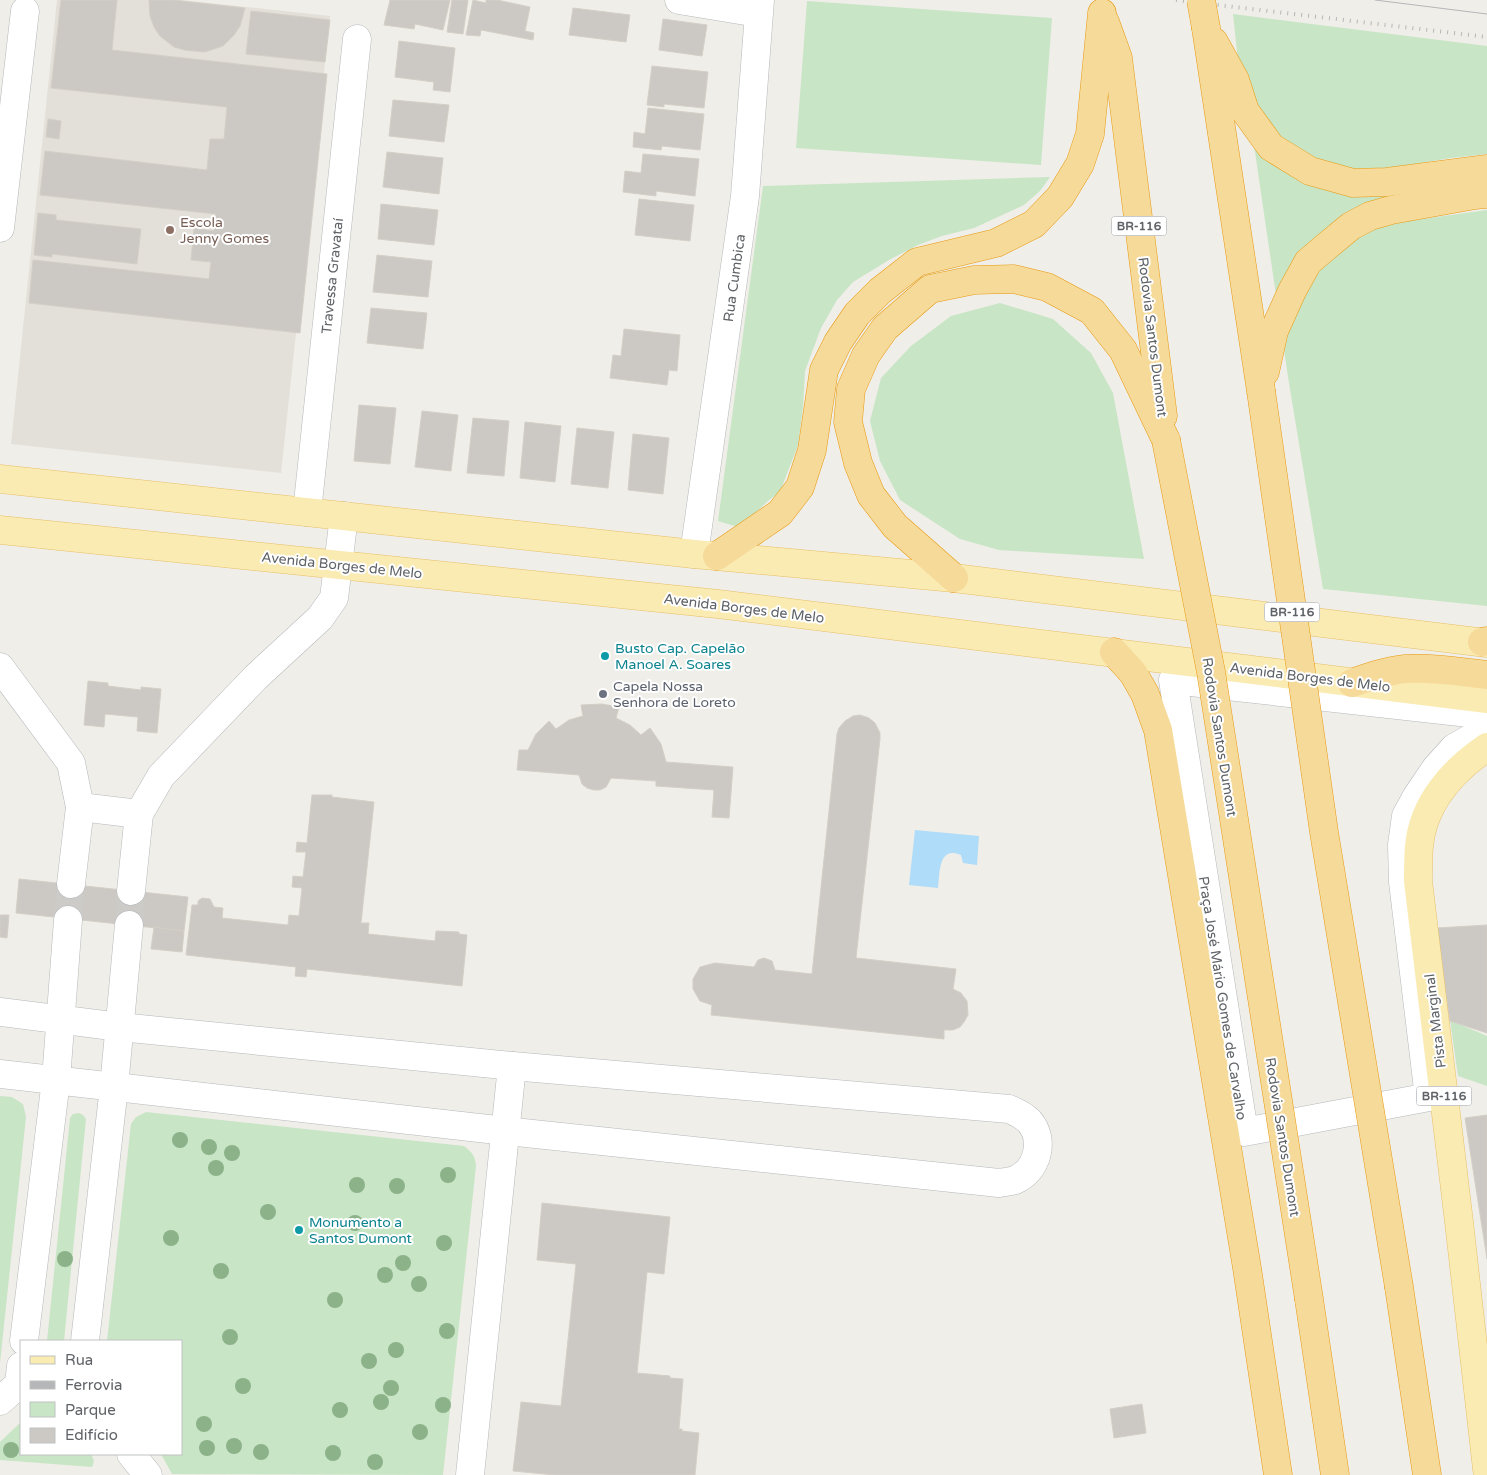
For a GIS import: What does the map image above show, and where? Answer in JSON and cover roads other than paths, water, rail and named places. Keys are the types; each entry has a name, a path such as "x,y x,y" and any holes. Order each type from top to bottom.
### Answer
{"highway":[{"name":"BR-116","path":"1201,0 1261,391 1324,832 1399,1287 1427,1475"},
{"path":"705,555 780,513 800,488 812,450 824,370 838,342 857,314 880,291 917,262 996,243 1034,224 1060,197 1080,164 1090,134 1101,7"},
{"name":"Rodovia Santos Dumont","path":"1101,7 1118,58 1166,440 1211,672 1310,1299 1335,1475"},
{"path":"1206,28 1235,80 1245,111 1271,147 1310,170 1353,183 1387,182 1487,169"},
{"path":"1261,391 1274,331 1292,291 1308,262 1351,226 1370,216 1391,210 1487,194"},
{"path":"954,578 895,526 871,495 858,463 848,422 850,389 866,355 885,328 930,289 974,280 1014,279 1047,287 1092,311 1123,350 1166,440"},
{"path":"1114,652 1133,673 1145,694 1158,730 1244,1249 1278,1475"},
{"path":"1352,683 1382,673 1406,669 1487,675"}],"main road":[{"path":"0,479 705,555 954,578 1486,642"},
{"path":"0,495 76,487"},
{"name":"Avenida Borges de Melo","path":"0,530 718,604 1487,699"},
{"name":"Pista Marginal","path":"1487,746 1451,776 1438,793 1424,822 1419,844 1418,881 1487,1469"}],"street":[{"path":"679,0 759,7"},
{"name":"Rua Cumbica","path":"705,555 745,196 759,7"},
{"path":"0,228 25,11"},
{"name":"Travessa Gravataí","path":"307,512 357,39"},
{"path":"131,891 139,814 161,776 256,677 320,618 334,598 344,516"},
{"path":"0,667 71,763 80,807 71,884"},
{"name":"Praça José Mário Gomes de Carvalho","path":"1487,715 1173,680 1244,1132 1429,1097 1403,882 1402,845 1406,816 1416,796 1436,768 1454,748 1487,729"},
{"path":"80,807 139,814"},
{"path":"24,1340 56,1080 68,920"},
{"path":"85,1340 114,1087 128,925"},
{"path":"0,1012 120,1027 512,1066 1008,1109 1021,1114 1030,1122 1036,1133 1038,1146 1037,1157 1024,1175 1013,1181 999,1183 506,1132 0,1074"},
{"path":"470,1475 512,1066"},
{"path":"132,1455 148,1475"}],"water":[{"path":"915,830 979,836 977,865 963,863 961,855 948,854 944,857 940,868 938,888 909,885"}],"tunnel":[{"path":"68,920 71,884"},
{"path":"129,925 131,891"}],"tram line":[{"path":"1375,0 1487,14"}],"railway":[{"path":"1176,0 1487,37"}],"place":[{"name":"Escola Jenny Gomes","path":"170,230"},
{"name":"Busto Cap. Capelão Manoel A. Soares","path":"605,656"},
{"name":"Capela Nossa Senhora de Loreto","path":"603,694"},
{"name":"Monumento a Santos Dumont","path":"299,1230"}]}
